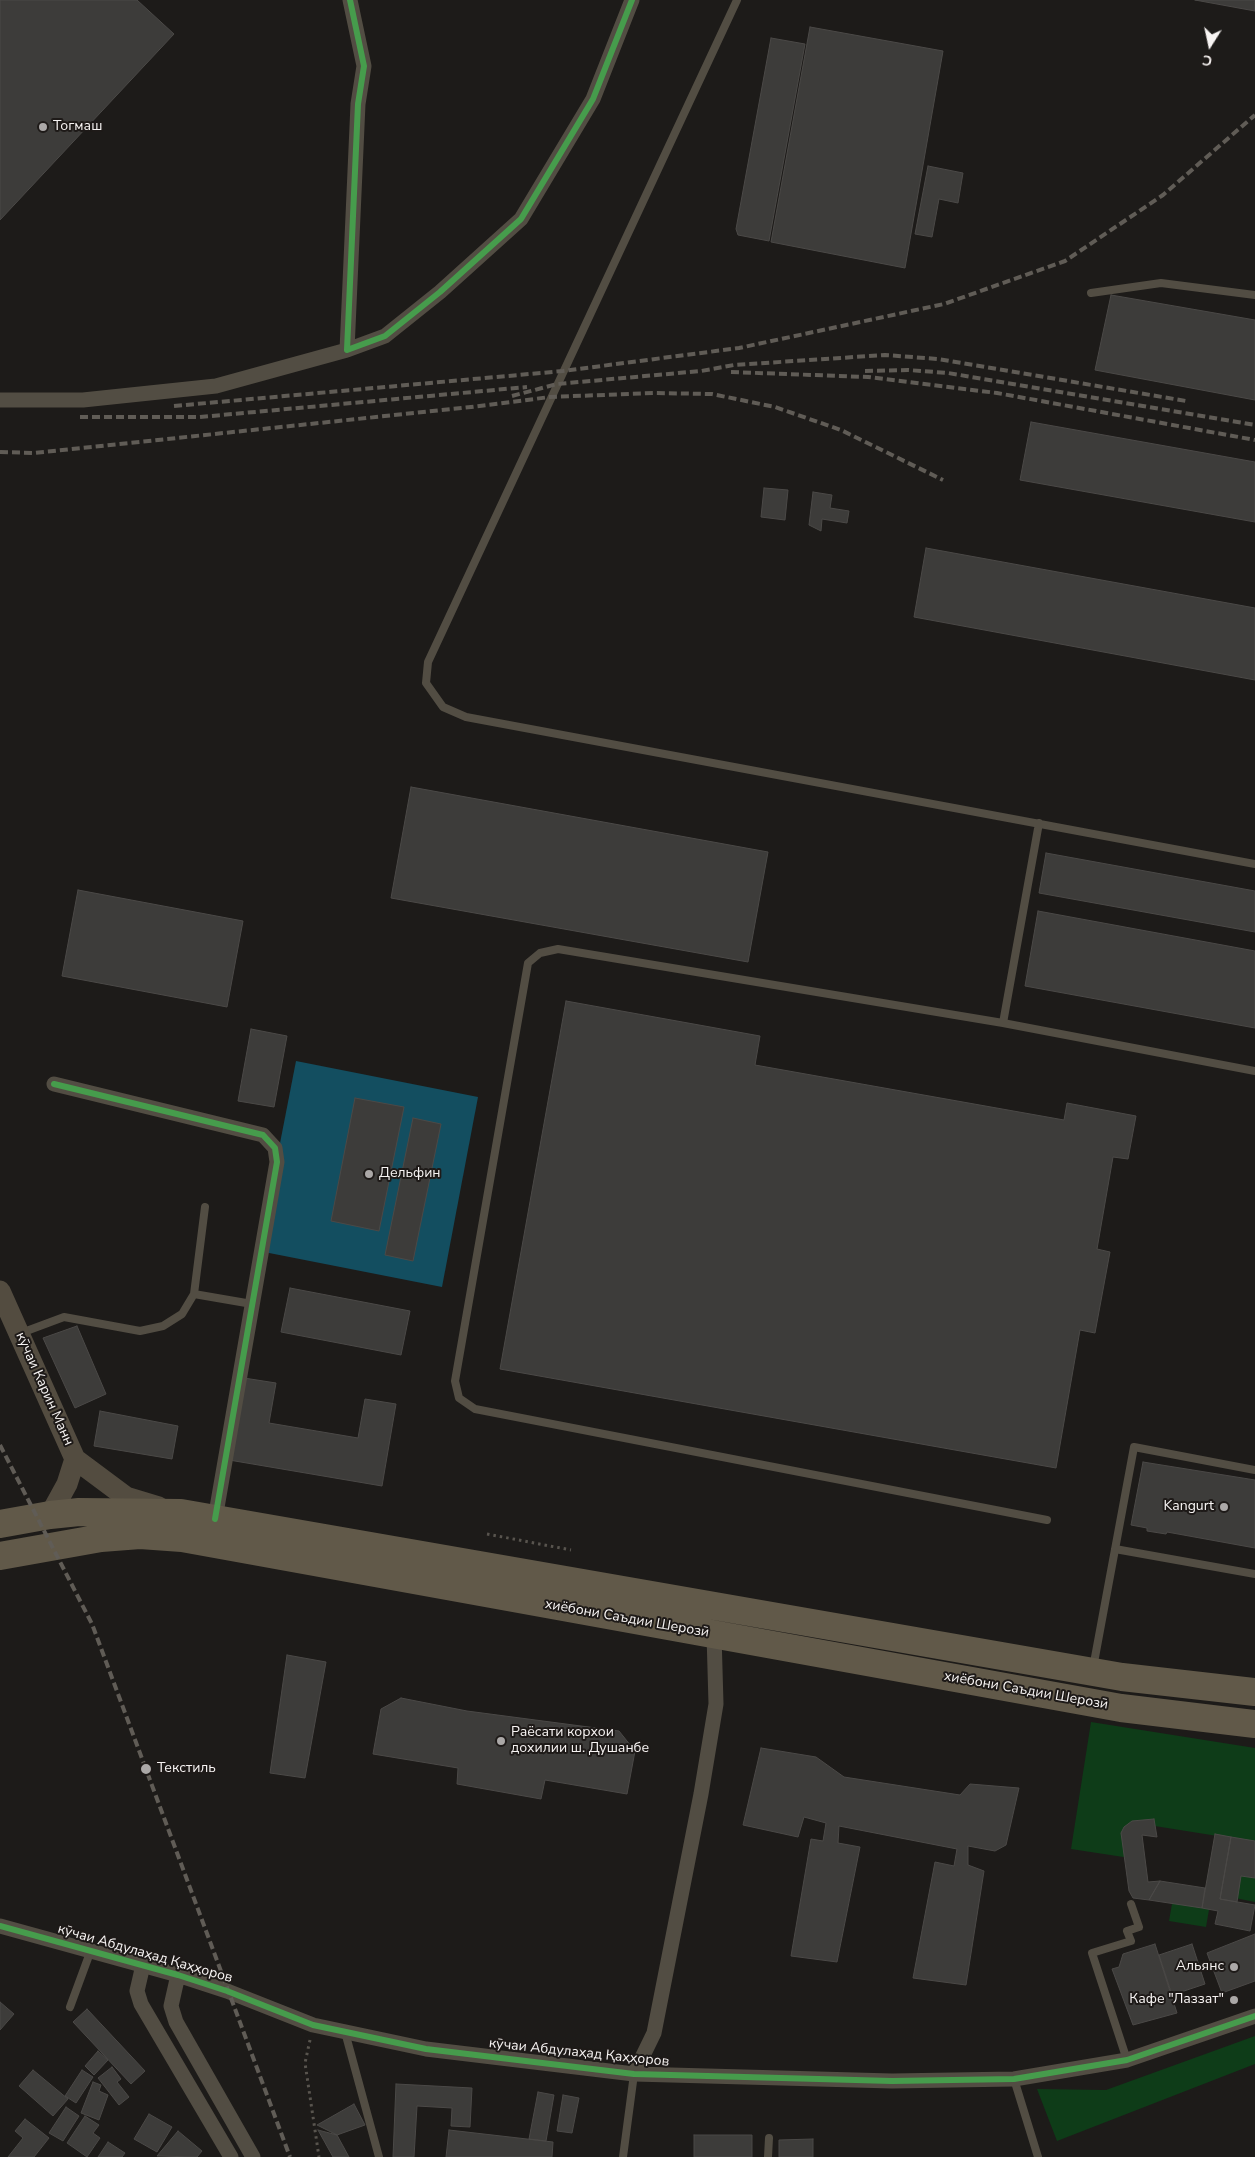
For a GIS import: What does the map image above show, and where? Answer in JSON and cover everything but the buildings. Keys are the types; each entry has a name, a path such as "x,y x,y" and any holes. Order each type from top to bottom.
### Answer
{"highway":[{"name":"хиёбони Саъдии Шерозӣ","path":"0,1524 79,1512 181,1513 1092,1672 1255,1692"},
{"name":"хиёбони Саъдии Шерозӣ","path":"0,1556 70,1542 111,1537 140,1535 182,1538 1121,1708 1255,1724"}],"street":[{"path":"347,350 358,104 364,66 350,0"},
{"path":"0,400 83,400 216,386 347,350 385,336 440,292 521,219 592,99 632,0"},
{"path":"54,1084 263,1136 276,1148 277,1162 215,1519"},
{"name":"кӯчаи Карин Манн","path":"0,1291 75,1459 126,1497 181,1513"},
{"name":"кӯчаи Карин Манн","path":"50,1515 67,1484 75,1459"},
{"path":"634,2074 654,2033 702,1794 716,1704 714,1634"},
{"name":"кӯчаи Абдулаҳад Қаҳҳоров","path":"0,1926 178,1975 227,1991 312,2025 426,2049 634,2074 892,2081 1014,2079 1127,2060 1255,2016"},
{"path":"143,1965 137,1991 140,2004 231,2157"},
{"path":"178,1975 172,2006 176,2022 253,2157"}],"lane":[{"path":"737,0 428,662 426,683 443,707 466,717 1255,864"},
{"path":"1091,293 1160,283 1255,295"},
{"path":"1004,1023 1039,823"},
{"path":"1047,1520 475,1409 459,1398 455,1381 528,963 540,953 558,949 1004,1023 1255,1071"},
{"path":"19,1334 64,1317 140,1331 163,1326 182,1314 194,1294 205,1207"},
{"path":"194,1294 252,1304"},
{"path":"1092,1672 1134,1447 1255,1470"},
{"path":"1115,1548 1255,1574"},
{"path":"1127,2060 1092,1952 1131,1941 1127,1931 1139,1927 1131,1904"},
{"path":"70,2007 91,1950"},
{"path":"345,2032 379,2157"},
{"path":"622,2157 634,2074"},
{"path":"1014,2079 1038,2157"},
{"path":"768,2157 769,2138"}],"path":[{"path":"487,1534 571,1550"},
{"path":"312,2025 305,2063 319,2157"}],"green space":[{"path":"1091,1722 1255,1748 1255,1842 1136,1823 1130,1858 1071,1849"},
{"path":"1235,1872 1255,1876 1255,1902 1230,1897"},
{"path":"1173,1898 1210,1904 1206,1927 1169,1921"},
{"path":"1255,2036 1255,2064 1057,2141 1037,2089 1106,2090"}],"water":[{"name":"Дельфин","path":"296,1061 478,1097 442,1287 259,1251"}],"railway":[{"path":"174,406 563,371 739,348 944,304 1065,261 1163,195 1255,115"},
{"path":"512,396 557,384 701,371 734,365 885,355 938,359 1186,401"},
{"path":"865,371 908,370 948,373 1255,425"},
{"path":"731,372 868,377 997,393 1255,440"},
{"path":"80,417 200,417 527,387"},
{"path":"0,452 34,453 550,397 654,393 712,394 775,407 841,430 943,480"},
{"path":"0,1445 92,1624 290,2157"}],"cycle path":[{"path":"350,0 364,66 358,104 347,350 385,336 440,292 521,219 593,99 632,0"},
{"path":"54,1084 263,1135 275,1148 277,1162 215,1519"},
{"path":"0,1926 178,1975 227,1991 313,2025 426,2049 634,2074 892,2081 1014,2079 1127,2060 1255,2016"}],"place":[{"name":"Тогмаш","path":"43,127"},
{"name":"Дельфин","path":"369,1174"},
{"name":"Kangurt","path":"1224,1507"},
{"name":"Раёсати корхои дохилии ш. Душанбе","path":"501,1741"},
{"name":"Текстиль","path":"146,1769"},
{"name":"Альянс","path":"1234,1967"},
{"name":"Кафе \"Лаззат\"","path":"1234,2000"}]}
